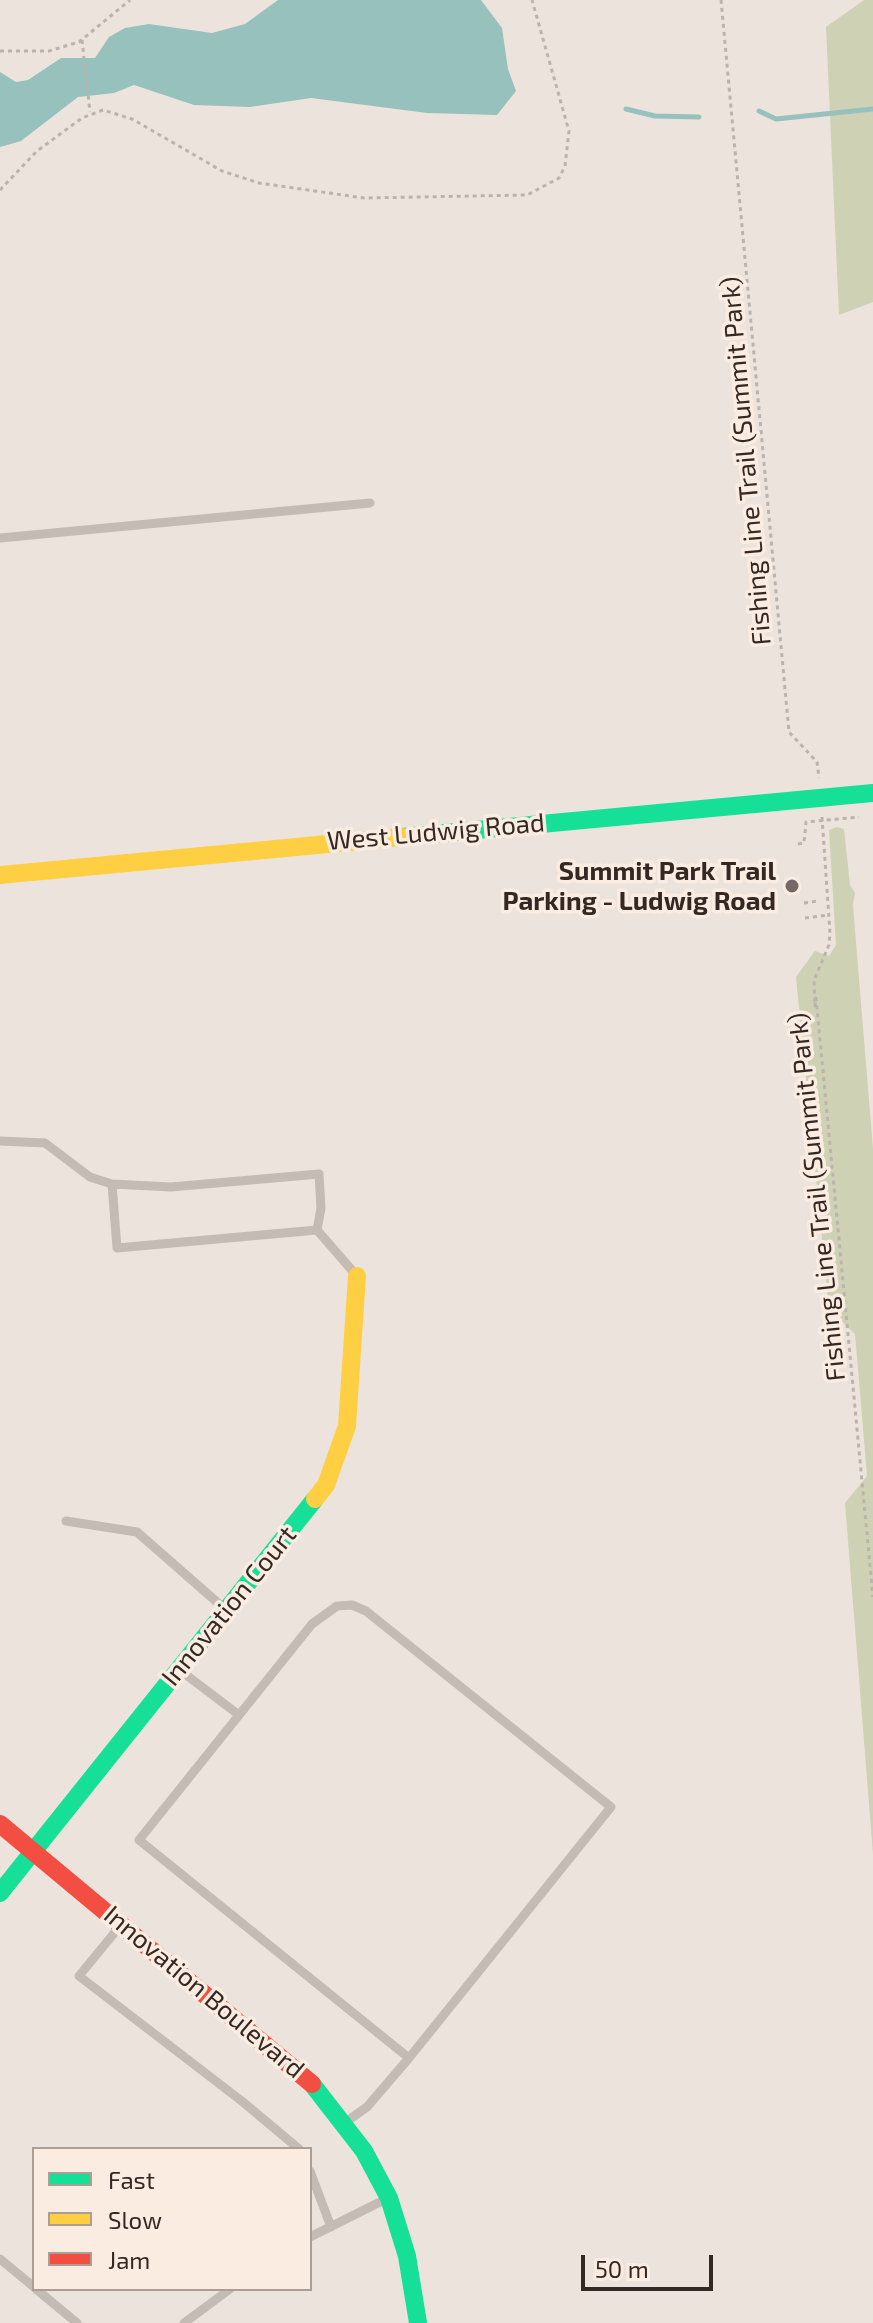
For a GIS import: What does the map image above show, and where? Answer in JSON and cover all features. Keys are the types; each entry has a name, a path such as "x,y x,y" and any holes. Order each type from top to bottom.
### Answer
{"street":[{"name":"West Ludwig Road","path":"0,875 873,793"},
{"name":"Innovation Court","path":"0,1893 326,1485 347,1426 357,1276"},
{"name":"Innovation Boulevard","path":"0,1824 308,2079 364,2151 389,2198 407,2256 418,2323"}],"lane":[{"path":"0,538 370,503"},
{"path":"0,1141 45,1143 90,1177 112,1184 171,1187 319,1174 321,1208 317,1230"},
{"path":"112,1184 117,1248 317,1230"},
{"path":"317,1230 357,1276"},
{"path":"66,1521 137,1532 226,1610"},
{"path":"343,2124 367,2107 409,2058 611,1807 366,1611 352,1605 337,1606 323,1613 139,1840 409,2058"},
{"path":"179,1669 239,1715"},
{"path":"122,1923 79,1976 296,2147"},
{"path":"312,2176 331,2227"},
{"path":"312,2236 389,2198"},
{"path":"0,2259 32,2286"},
{"path":"39,2291 77,2323"},
{"path":"184,2323 227,2291"}],"path":[{"path":"0,51 49,51 82,40 130,0"},
{"path":"0,190 37,151 90,114 118,112 222,171 259,183 364,198 527,195 559,178 565,166 569,131 532,0"},
{"name":"Fishing Line Trail (Summit Park)","path":"721,0 789,732 817,762 820,787"},
{"path":"82,40 90,114"},
{"name":"Fishing Line Trail (Summit Park)","path":"821,807 829,945 814,980 815,1006 816,998 873,1597"},
{"path":"798,844 804,843 806,822 860,817"},
{"path":"804,903 818,901"},
{"path":"805,918 829,915"}],"green space":[{"path":"864,0 873,0 873,302 839,315 826,27"},
{"path":"837,827 844,829 850,885 855,893 853,905 873,1149 873,1854 845,1503 867,1476 855,1334 829,1309 796,977 815,951 829,956 836,945 829,830"}],"water":[{"path":"278,0 481,0 502,28 508,69 516,91 497,115 427,113 311,98 250,107 194,105 134,85 114,93 78,97 21,141 0,147 0,72 16,82 28,80 61,58 95,58 109,37 125,28 149,24 212,33 245,24"}],"waterway":[{"path":"626,109 655,116 699,117"},
{"path":"759,111 776,119 873,109"}],"traffic: fast":[{"path":"402,837 873,793"},
{"path":"0,1893 315,1499"},
{"path":"312,2084 364,2151 389,2198 407,2256 418,2323"}],"traffic: slow":[{"path":"0,875 402,837"},
{"path":"315,1499 326,1485 347,1426 357,1276"}],"traffic: jam":[{"path":"0,1824 312,2084"}],"place":[{"name":"Summit Park Trail Parking - Ludwig Road","path":"792,886"}]}
